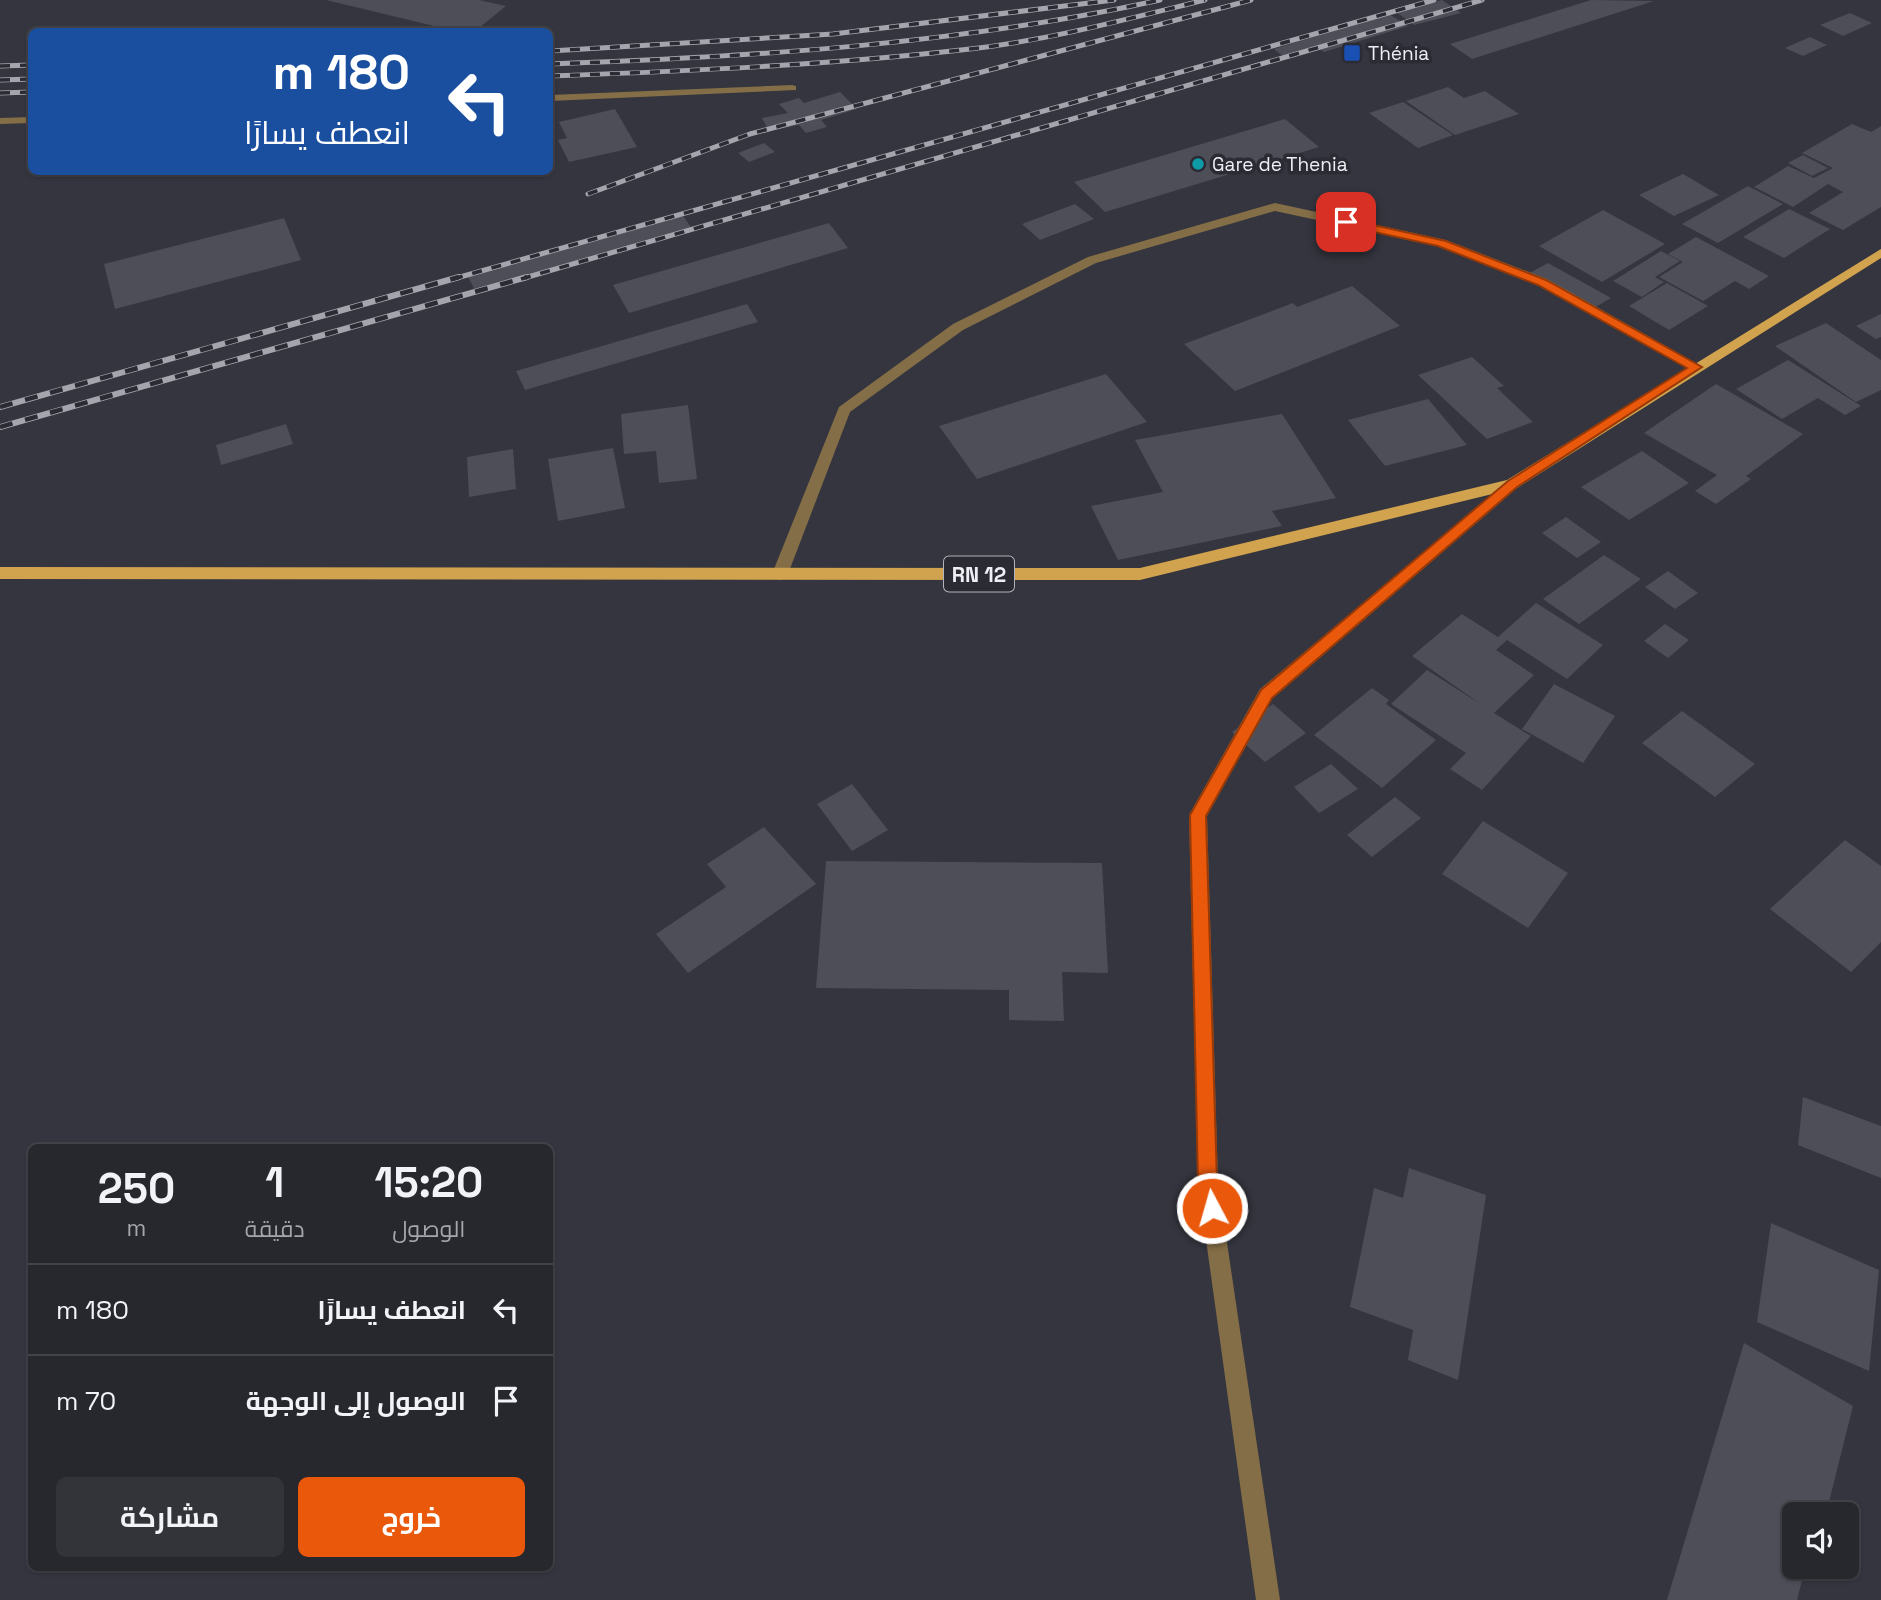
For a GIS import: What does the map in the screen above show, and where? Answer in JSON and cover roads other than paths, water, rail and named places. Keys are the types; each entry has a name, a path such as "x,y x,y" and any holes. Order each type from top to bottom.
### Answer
{"main road":[{"name":"RN 12","path":"0,573 1140,574 1513,484 1881,253"}],"street":[{"path":"553,98 792,88"},
{"path":"0,121 28,120"},
{"path":"780,574 844,410 958,327 1092,260 1275,206 1442,243 1542,282 1696,367"},
{"path":"1269,1600 1208,1182 1198,815 1266,694 1513,484"}],"railway":[{"path":"553,51 833,34 1114,0"},
{"path":"553,64 857,46 1009,28 1160,0"},
{"path":"553,76 813,63 970,49 1059,35 1205,0"},
{"path":"588,194 750,134 1251,0"},
{"path":"453,279 1434,0"},
{"path":"521,279 1482,0"},
{"path":"0,66 28,65"},
{"path":"0,80 28,79"},
{"path":"0,93 28,92"},
{"path":"0,407 459,277"},
{"path":"0,427 527,277"}],"place":[{"name":"Thénia","path":"1352,53"},
{"name":"Gare de Thenia","path":"1198,164"}]}
